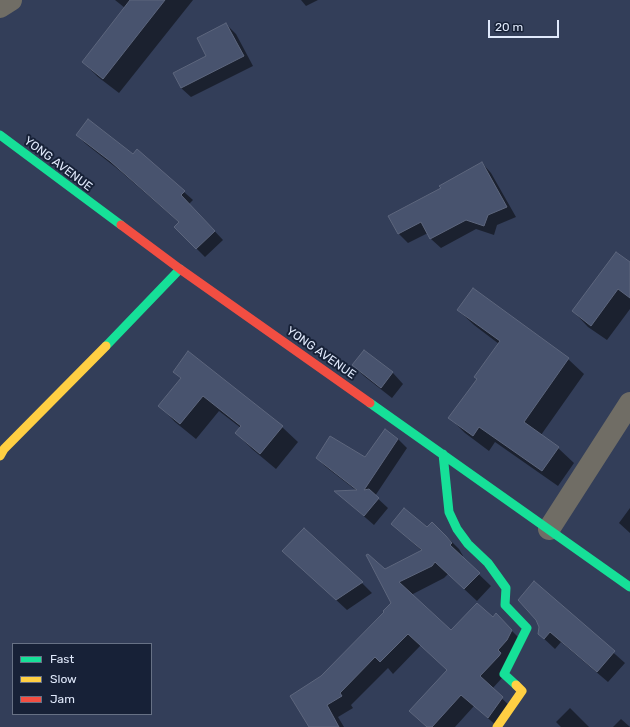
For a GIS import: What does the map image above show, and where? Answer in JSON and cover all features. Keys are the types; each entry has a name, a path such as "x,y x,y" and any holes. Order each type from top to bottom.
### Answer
{"street":[{"path":"0,7 11,0"},
{"name":"YONG AVENUE","path":"0,135 180,269 549,529 630,588"},
{"path":"0,456 4,449 84,369 180,269"},
{"path":"549,529 630,403"},
{"path":"443,454 449,512 457,530 468,544 488,563 506,588 505,605 527,628 504,674 522,691 498,727"}],"building":[{"path":"130,0 165,0 103,79 82,62"},
{"path":"226,23 244,56 181,88 173,73 206,56 197,38"},
{"path":"88,119 133,154 137,149 185,191 181,195 215,231 196,249 174,227 179,222 110,161 76,135"},
{"path":"482,162 507,207 488,215 484,226 466,220 430,239 421,222 398,234 388,216 441,188 439,186"},
{"path":"616,252 630,262 630,298 618,289 591,326 572,311"},
{"path":"473,288 569,358 524,422 559,447 542,471 479,427 473,436 448,418 477,379 474,377 500,341 457,310"},
{"path":"364,350 393,372 381,388 352,365"},
{"path":"188,351 283,426 260,454 235,433 241,426 203,396 180,424 158,406 181,378 173,372"},
{"path":"385,429 398,439 364,490 369,489 379,498 364,516 334,491 357,490 316,458 330,436 365,457"},
{"path":"404,508 427,527 432,522 452,543 450,545 480,573 464,589 435,562 432,566 399,582 451,630 477,603 493,617 496,613 512,630 507,640 498,650 501,653 499,656 480,676 503,697 488,718 461,695 432,727 427,727 409,711 447,670 408,634 380,662 375,657 340,693 342,696 327,705 339,727 309,727 290,696 321,676 391,603 366,555 368,554 385,569 422,550 391,524"},
{"path":"304,528 363,582 336,600 282,551"},
{"path":"534,581 615,651 597,672 550,632 544,639 538,634 539,627 536,620 518,600"}],"traffic: fast":[{"path":"0,135 121,225"},
{"path":"106,346 180,269"},
{"path":"370,403 630,587"},
{"path":"443,454 449,512 457,529 468,544 488,563 506,588 505,605 527,628 504,674 516,685"}],"traffic: slow":[{"path":"0,456 4,449 106,346"},
{"path":"497,727 522,691 516,685"}],"traffic: jam":[{"path":"121,225 180,269 370,403"}]}
